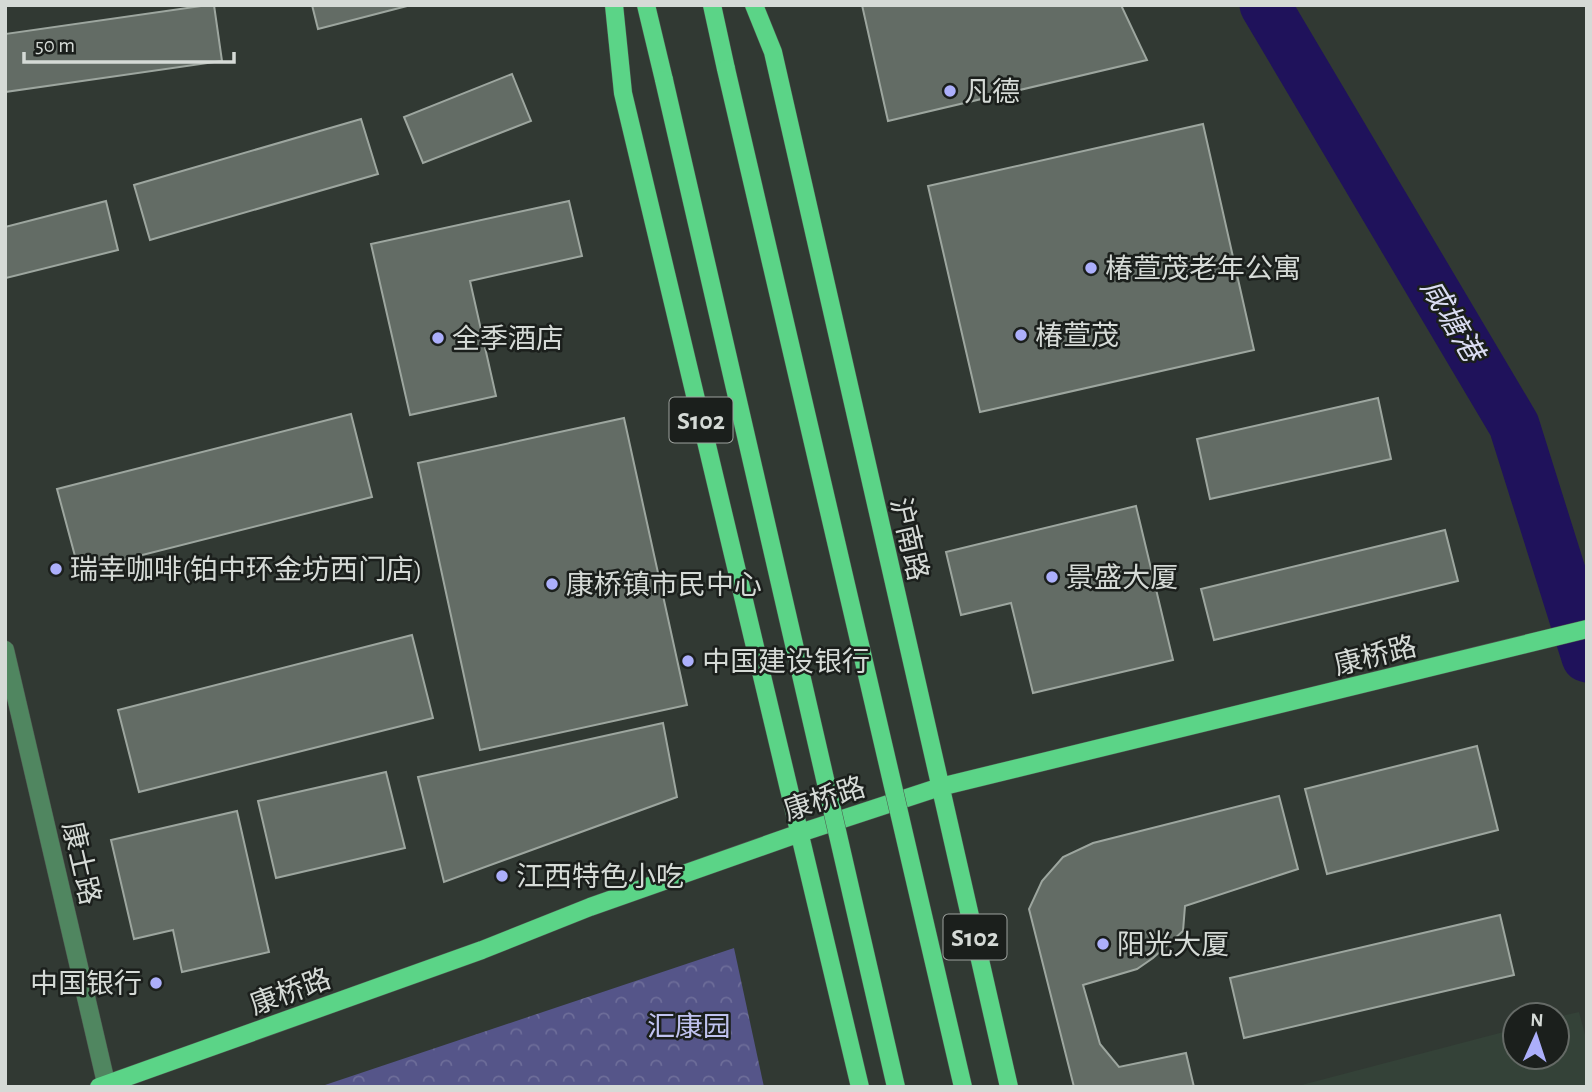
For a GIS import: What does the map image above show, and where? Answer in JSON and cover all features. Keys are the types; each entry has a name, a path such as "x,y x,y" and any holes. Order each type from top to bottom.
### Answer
{"main road":[{"name":"S102","path":"614,5 623,93 860,1087"},
{"path":"646,5 897,1087"},
{"path":"712,5 964,1087"},
{"name":"沪南路","path":"754,5 773,52 1009,1087"},
{"name":"康桥路","path":"104,1086 469,955 590,907 940,787 1587,629"}],"street":[{"name":"康士路","path":"5,650 104,1086"}],"shaded area":[{"path":"1579,1012 1587,1042 1587,1087 1294,1087 1501,1033 1501,1071 1571,1071 1571,1014"}],"green space":[{"name":"汇康园","path":"734,948 764,1087 319,1087"}],"building":[{"path":"214,5 222,61 5,92 5,34"},
{"path":"312,5 411,5 318,29"},
{"name":"凡德","path":"862,5 1121,5 1147,60 888,121"},
{"path":"512,74 531,121 423,163 404,117"},
{"path":"361,119 378,174 150,240 134,185"},
{"name":"椿萱茂老年公寓","path":"1203,124 1254,350 980,412 928,186"},
{"path":"106,201 118,250 6,278 5,227"},
{"name":"全季酒店","path":"569,201 582,256 470,281 496,396 410,415 371,244"},
{"path":"1378,398 1391,459 1210,499 1197,439"},
{"path":"351,414 372,497 79,571 57,489"},
{"name":"康桥镇市民中心","path":"624,418 687,705 480,750 418,463"},
{"name":"景盛大厦","path":"1136,506 1173,660 1033,693 1011,603 961,615 946,552"},
{"path":"1445,530 1458,581 1214,640 1201,589"},
{"path":"412,635 433,718 139,792 118,710"},
{"path":"663,723 677,797 444,882 418,777"},
{"path":"1477,746 1498,830 1327,874 1305,789"},
{"path":"386,772 405,848 276,878 258,801"},
{"name":"阳光大厦","path":"1279,796 1298,869 1185,906 1183,931 1153,958 1137,969 1083,985 1100,1044 1119,1067 1186,1053 1194,1087 1074,1087 1029,909 1042,881 1063,857 1093,843"},
{"path":"237,811 269,952 182,972 173,930 134,939 111,840"},
{"path":"1500,915 1514,975 1244,1038 1230,978"}],"waterway":[{"name":"咸塘港","path":"1265,5 1514,425 1587,657"}],"place":[{"name":"凡德","path":"950,91"},
{"name":"椿萱茂老年公寓","path":"1091,268"},
{"name":"椿萱茂","path":"1021,335"},
{"name":"全季酒店","path":"438,338"},
{"name":"瑞幸咖啡(铂中环金坊西门店)","path":"56,569"},
{"name":"景盛大厦","path":"1052,577"},
{"name":"康桥镇市民中心","path":"552,584"},
{"name":"中国建设银行","path":"688,661"},
{"name":"江西特色小吃","path":"502,876"},
{"name":"阳光大厦","path":"1103,944"},
{"name":"中国银行","path":"156,983"}]}
